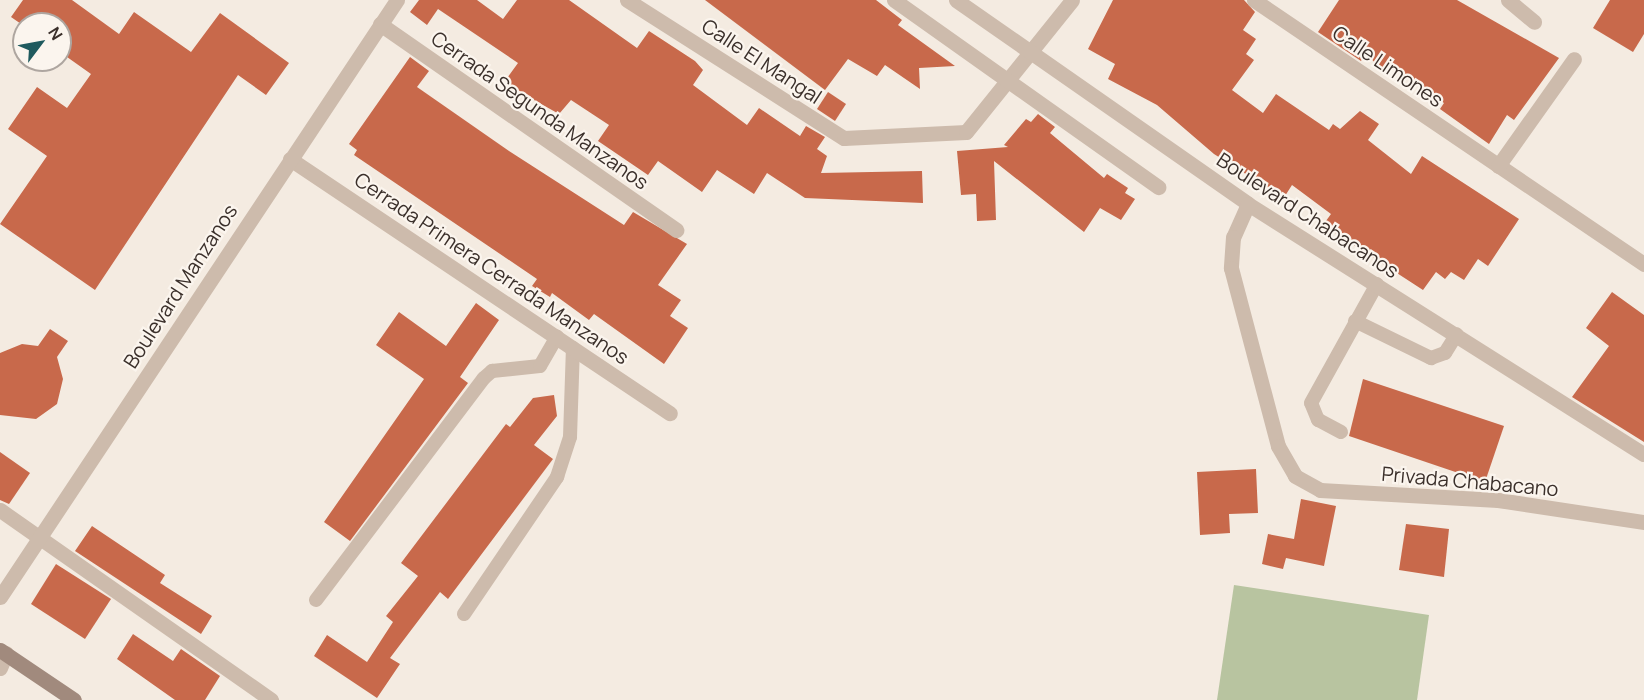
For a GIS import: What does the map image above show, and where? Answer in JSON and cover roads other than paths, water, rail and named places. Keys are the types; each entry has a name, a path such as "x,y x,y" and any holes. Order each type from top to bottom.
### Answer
{"main road":[{"path":"2,657 74,700"}],"street":[{"name":"Boulevard Manzanos","path":"0,597 397,0"},
{"name":"Calle El Mangal","path":"627,0 844,138 966,132 1010,79"},
{"path":"894,0 1010,79 1158,187"},
{"name":"Boulevard Chabacanos","path":"956,0 1248,204 1644,454"},
{"path":"1010,79 1072,0"},
{"name":"Calle Limones","path":"1254,0 1644,264"},
{"path":"1508,0 1534,22"},
{"name":"Cerrada Segunda Manzanos","path":"380,24 676,230"},
{"path":"1498,166 1574,59"},
{"name":"Cerrada Primera Cerrada Manzanos","path":"290,159 670,413"},
{"name":"Privada Chabacano","path":"1248,204 1233,237 1231,268 1278,446 1296,476 1320,490 1498,500 1644,522"},
{"path":"0,510 272,700"}],"lane":[{"path":"1341,432 1318,420 1311,403 1377,284"},
{"path":"1356,321 1431,358 1445,353 1457,334"},
{"path":"316,600 484,378 492,371 540,366 557,337"},
{"path":"464,614 557,477 570,437 573,348"}]}
